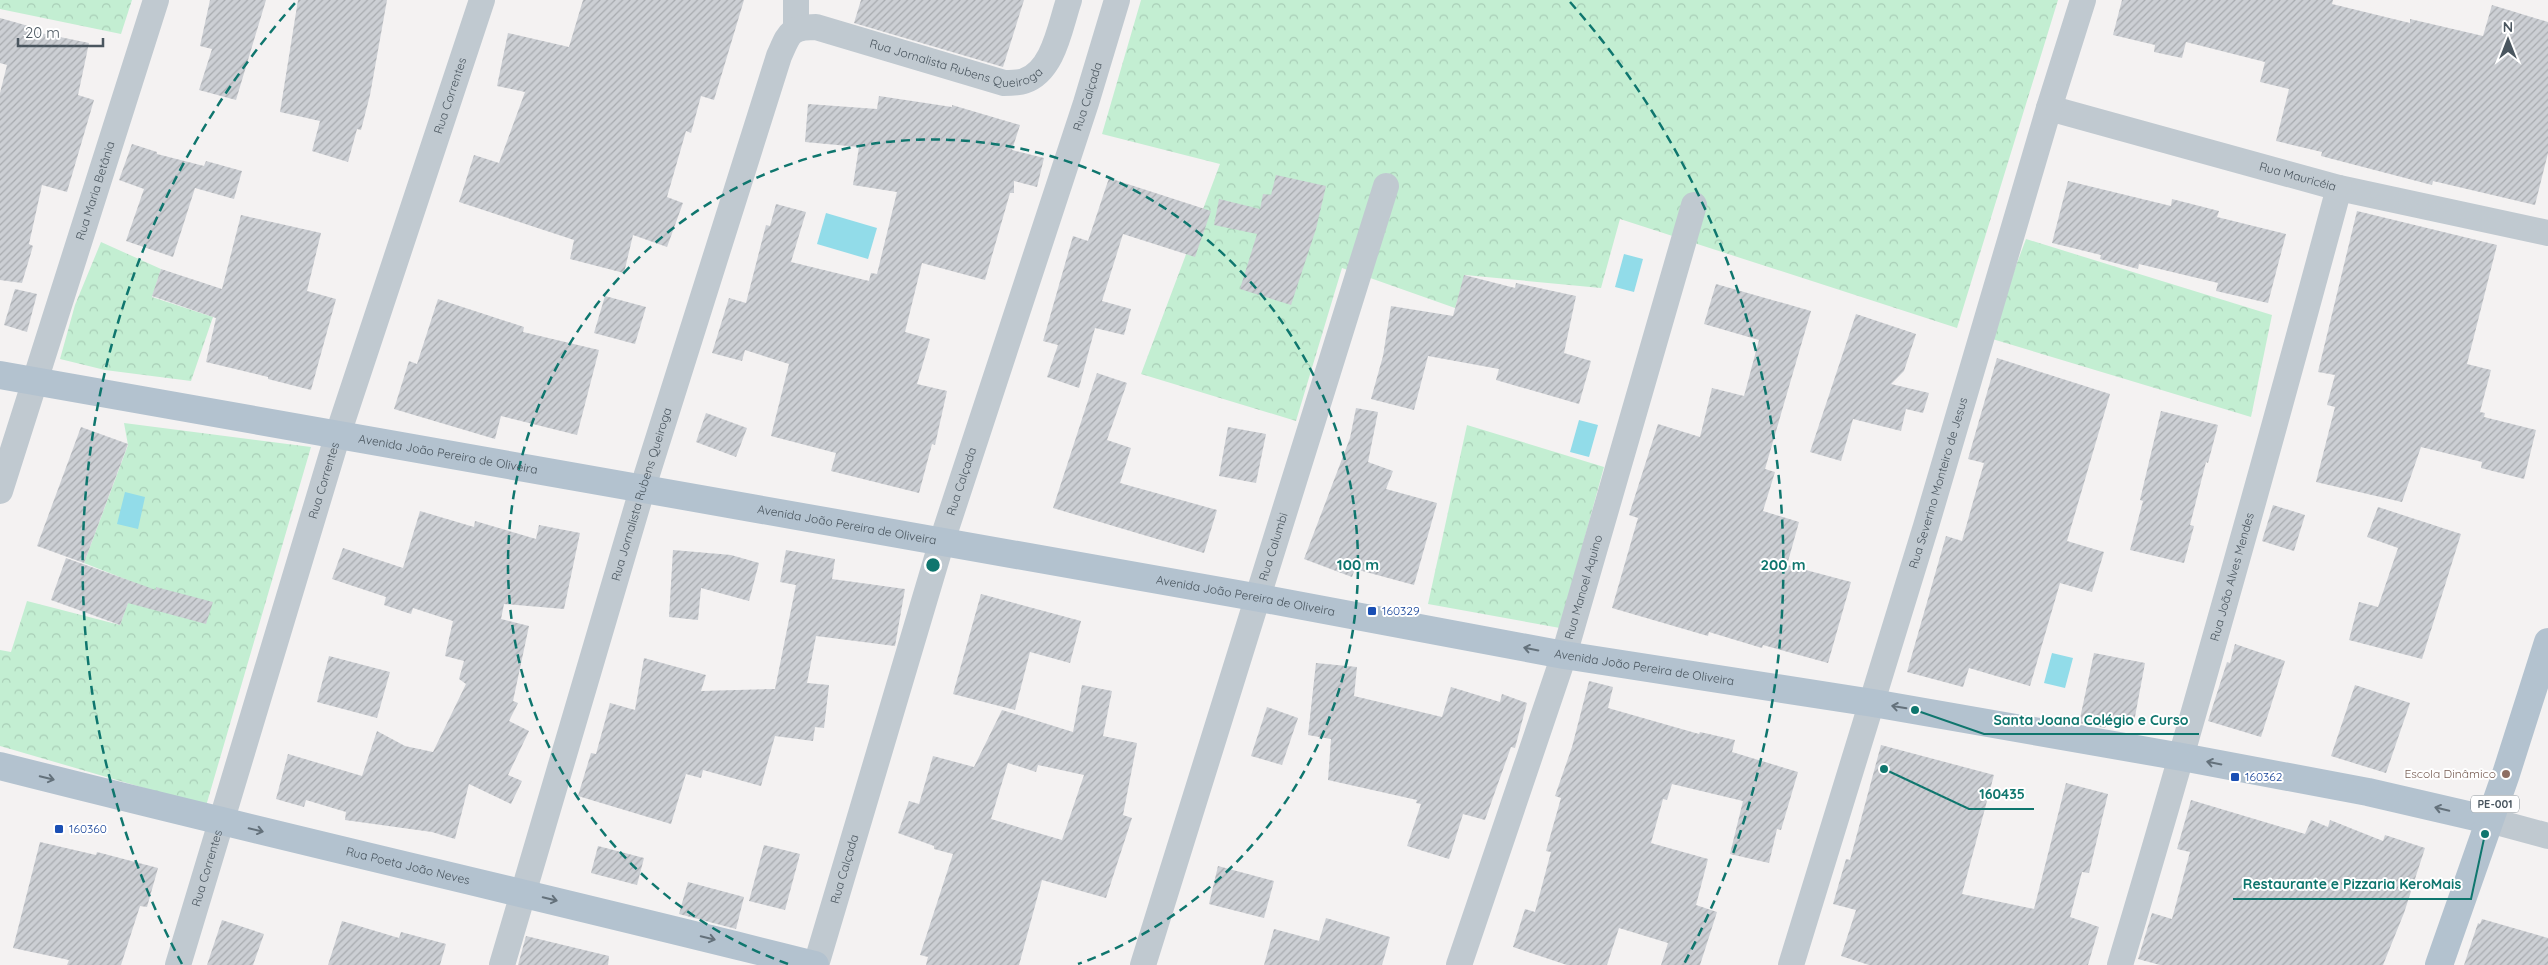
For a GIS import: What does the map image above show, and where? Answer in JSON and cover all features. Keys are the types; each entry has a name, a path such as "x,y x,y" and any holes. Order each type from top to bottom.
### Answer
{"main road":[{"name":"Avenida João Pereira de Oliveira","path":"0,375 1260,598 1564,656 1873,703 2182,757 2368,792 2489,820"},
{"name":"PE-001","path":"2439,965 2548,642"},
{"name":"Rua Poeta João Neves","path":"0,766 220,822 524,892 815,965"}],"street":[{"name":"Rua Maria Betânia","path":"0,491 156,0"},
{"name":"Rua Correntes","path":"178,965 338,434 482,0"},
{"path":"796,0 796,29"},
{"name":"Rua Jornalista Rubens Queiroga","path":"502,965 642,490 778,56 789,33 796,29 816,27 1004,83 1024,81 1040,71 1050,56 1069,0"},
{"name":"Rua Calçada","path":"815,965 942,541 1086,103 1117,0"},
{"name":"Rua Severino Monteiro de Jesus","path":"1791,965 1873,703 2049,108 2083,0"},
{"name":"Rua Mauricéia","path":"2049,108 2339,188 2548,233"},
{"name":"Rua Calumbi","path":"1143,965 1260,598 1386,186"},
{"name":"Rua João Alves Mendes","path":"2120,965 2182,757 2268,451 2339,188"},
{"name":"Rua Manoel Aquino","path":"1459,965 1564,656 1694,205"},
{"path":"2489,820 2548,836"}],"green space":[{"path":"0,0 132,0 121,34 0,9"},
{"path":"1141,0 2058,0 1957,328 1620,219 1601,288 1465,275 1455,308 1342,268 1296,421 1141,374 1220,164 1102,134"},
{"path":"2026,239 2272,315 2251,417 1989,338"},
{"path":"101,242 161,269 152,297 213,317 191,381 105,370 60,359 75,305"},
{"path":"124,423 311,447 206,806 0,746 0,650 11,652 27,601 120,625 135,583 84,563 128,445"},
{"path":"1467,425 1604,467 1560,628 1428,604"}],"water":[{"path":"826,213 877,228 868,259 817,244"},
{"path":"1624,254 1643,259 1634,292 1615,287"},
{"path":"1579,420 1598,425 1589,457 1570,452"},
{"path":"125,492 145,497 138,529 117,524"},
{"path":"2052,653 2073,658 2065,688 2044,683"}],"building":[{"path":"210,0 266,0 236,100 199,90 212,49 200,46"},
{"path":"298,0 387,0 370,95 361,130 357,129 348,162 312,151 320,121 280,112"},
{"path":"583,0 744,0 714,100 701,96 691,133 686,131 667,197 683,203 667,247 633,235 624,273 570,259 574,240 459,202 474,155 499,163 525,92 497,86 508,33 569,47"},
{"path":"861,0 1024,0 1003,67 854,23"},
{"path":"2122,0 2333,0 2332,4 2410,23 2410,19 2483,36 2492,5 2548,22 2548,153 2535,205 2433,181 2432,185 2321,156 2322,152 2276,141 2289,89 2260,82 2265,62 2186,42 2182,58 2154,52 2155,45 2113,35"},
{"path":"0,18 32,27 31,31 89,43 78,95 94,100 67,192 42,185 29,244 33,246 22,283 0,280 0,93 7,65 0,63"},
{"path":"879,96 952,107 952,105 1020,125 1012,150 1044,158 1037,187 1014,181 1014,193 1010,193 985,280 922,263 905,332 930,339 917,384 947,391 935,445 932,444 919,493 831,471 836,453 771,436 789,364 745,350 742,361 712,353 729,298 746,303 766,225 770,226 776,204 806,212 791,262 869,281 871,273 877,274 897,192 853,185 859,147 805,142 808,104 877,109"},
{"path":"132,144 157,152 157,154 204,166 206,161 242,171 234,199 195,188 173,257 126,241 144,189 119,180"},
{"path":"1276,175 1326,186 1316,229 1291,305 1240,289 1257,234 1214,225 1219,199 1260,209 1263,194 1271,195"},
{"path":"1109,178 1211,211 1195,257 1123,234 1102,301 1131,309 1124,335 1095,328 1079,388 1047,377 1058,345 1043,341 1073,236 1088,241"},
{"path":"2068,181 2171,206 2172,199 2219,211 2217,217 2286,234 2268,303 2216,291 2218,283 2139,264 2138,269 2100,259 2101,255 2052,243"},
{"path":"2357,211 2497,245 2467,364 2491,370 2480,412 2485,413 2484,417 2536,430 2524,479 2481,468 2482,462 2421,447 2402,502 2316,482 2335,407 2327,405 2335,375 2318,372"},
{"path":"241,215 321,233 307,291 336,299 311,390 206,362 216,318 152,296 161,269 222,289"},
{"path":"1464,275 1515,288 1516,283 1576,296 1564,353 1591,361 1579,404 1496,380 1499,369 1428,356 1414,410 1371,399 1383,356 1391,306 1453,316"},
{"path":"1716,284 1811,311 1765,469 1775,472 1763,511 1799,522 1787,565 1851,582 1828,663 1763,645 1762,648 1709,632 1708,636 1612,608 1638,518 1629,515 1658,424 1700,437 1712,388 1744,396 1759,340 1704,324"},
{"path":"15,289 37,294 27,332 4,325"},
{"path":"605,296 646,307 635,344 594,333"},
{"path":"438,299 524,327 523,332 599,350 577,435 501,416 495,439 394,409 409,361 417,364"},
{"path":"1856,314 1916,334 1904,371 1891,384 1929,393 1923,413 1906,409 1901,431 1853,419 1841,461 1810,452"},
{"path":"1997,358 2110,394 2067,541 2104,552 2092,592 2060,583 2030,686 1969,668 1963,687 1907,672 1946,536 1962,541 1984,463 1968,459"},
{"path":"1097,373 1127,383 1107,440 1131,448 1120,483 1217,510 1204,553 1053,508"},
{"path":"1356,408 1378,412 1368,462 1393,471 1386,489 1437,503 1414,585 1355,569 1352,577 1304,559 1350,438"},
{"path":"2161,411 2218,425 2208,463 2206,462 2190,525 2194,526 2184,563 2130,550 2143,501 2140,500"},
{"path":"706,413 747,428 736,457 696,442"},
{"path":"81,427 128,444 84,563 37,546"},
{"path":"1228,427 1266,434 1256,483 1219,476"},
{"path":"2273,505 2305,515 2294,551 2262,541"},
{"path":"2378,507 2461,534 2422,659 2349,640 2359,602 2378,607 2398,548 2367,537"},
{"path":"420,511 474,527 475,521 536,539 539,525 580,533 564,609 504,604 501,619 529,626 513,701 518,703 509,721 529,731 508,775 522,781 511,804 469,784 455,839 432,832 345,820 346,812 306,800 304,807 276,799 288,754 362,776 377,731 405,746 433,752 466,684 459,679 464,661 445,656 453,621 413,608 411,614 384,605 386,597 332,579 343,548 403,568"},
{"path":"673,550 731,555 759,563 749,601 701,588 698,620 669,617"},
{"path":"786,550 835,559 832,579 905,589 895,646 816,636 807,683 829,685 824,728 815,727 813,741 775,736 761,786 703,770 701,778 686,774 671,824 578,796 591,753 596,754 610,703 635,710 644,658 706,675 701,691 775,689 796,585 780,582"},
{"path":"66,558 156,590 156,587 213,602 206,624 128,603 120,625 51,600"},
{"path":"981,594 1081,621 1070,663 1030,652 1015,710 953,694"},
{"path":"2235,644 2285,661 2261,737 2208,721 2227,662 2230,663"},
{"path":"2094,653 2145,663 2134,722 2110,718 2105,728 2079,723"},
{"path":"329,656 390,672 377,718 317,702"},
{"path":"1316,663 1357,667 1354,696 1442,717 1451,687 1500,702 1502,694 1527,703 1515,748 1511,747 1485,820 1463,814 1449,859 1407,846 1421,804 1416,803 1417,800 1328,780 1331,739 1308,735"},
{"path":"1589,681 1613,687 1608,708 1699,734 1700,732 1735,740 1732,752 1798,772 1781,830 1777,829 1769,863 1730,854 1743,801 1672,784 1667,800 1663,799 1651,843 1708,859 1696,905 1717,912 1700,965 1661,965 1668,943 1619,928 1607,965 1567,965 1513,947 1525,909 1535,912 1551,852 1546,851 1561,798 1555,796 1572,747"},
{"path":"1082,685 1112,691 1103,736 1137,743 1123,815 1132,818 1106,898 1042,880 1019,965 926,965 928,957 920,955 953,854 934,849 934,846 898,833 909,801 919,804 933,756 974,767 1002,710 1073,732","holes":["1008,763 1036,772 1038,765 1084,775 1062,840 991,819"]},
{"path":"2355,685 2410,703 2386,773 2331,756"},
{"path":"1267,707 1298,718 1282,765 1251,756"},
{"path":"1881,745 1994,775 1962,894 2034,909 2066,783 2108,794 2089,873 2082,872 2070,917 2099,927 2088,965 1869,965 1841,956 1856,910 1833,904 1846,859 1850,860"},
{"path":"2191,800 2305,834 2311,820 2328,827 2330,820 2383,841 2385,835 2425,848 2404,913 2383,965 2160,965 2138,959 2152,913 2172,919 2190,852 2177,849"},
{"path":"40,842 96,855 97,852 158,868 147,907 140,906 121,965 67,965 69,960 13,948"},
{"path":"764,845 800,854 785,910 749,901"},
{"path":"598,846 644,858 637,885 591,873"},
{"path":"1218,866 1274,881 1264,918 1209,904"},
{"path":"688,882 744,897 736,929 679,914"},
{"path":"1326,918 1390,937 1382,965 1264,965 1274,929 1319,941"},
{"path":"2482,919 2548,938 2548,965 2464,965 2478,923 2480,924"},
{"path":"222,920 264,934 253,965 207,965"},
{"path":"342,921 399,938 401,932 446,944 440,965 328,965"},
{"path":"526,936 609,956 608,965 518,965"}],"place":[{"name":"160329","path":"1372,611"},
{"name":"Santa Joana Colégio e Curso","path":"1915,710"},
{"name":"160435","path":"1884,769"},
{"name":"Escola Dinâmico","path":"2506,774"},
{"name":"160362","path":"2235,777"},
{"name":"160360","path":"59,829"},
{"name":"Restaurante e Pizzaria KeroMais","path":"2485,834"}]}
